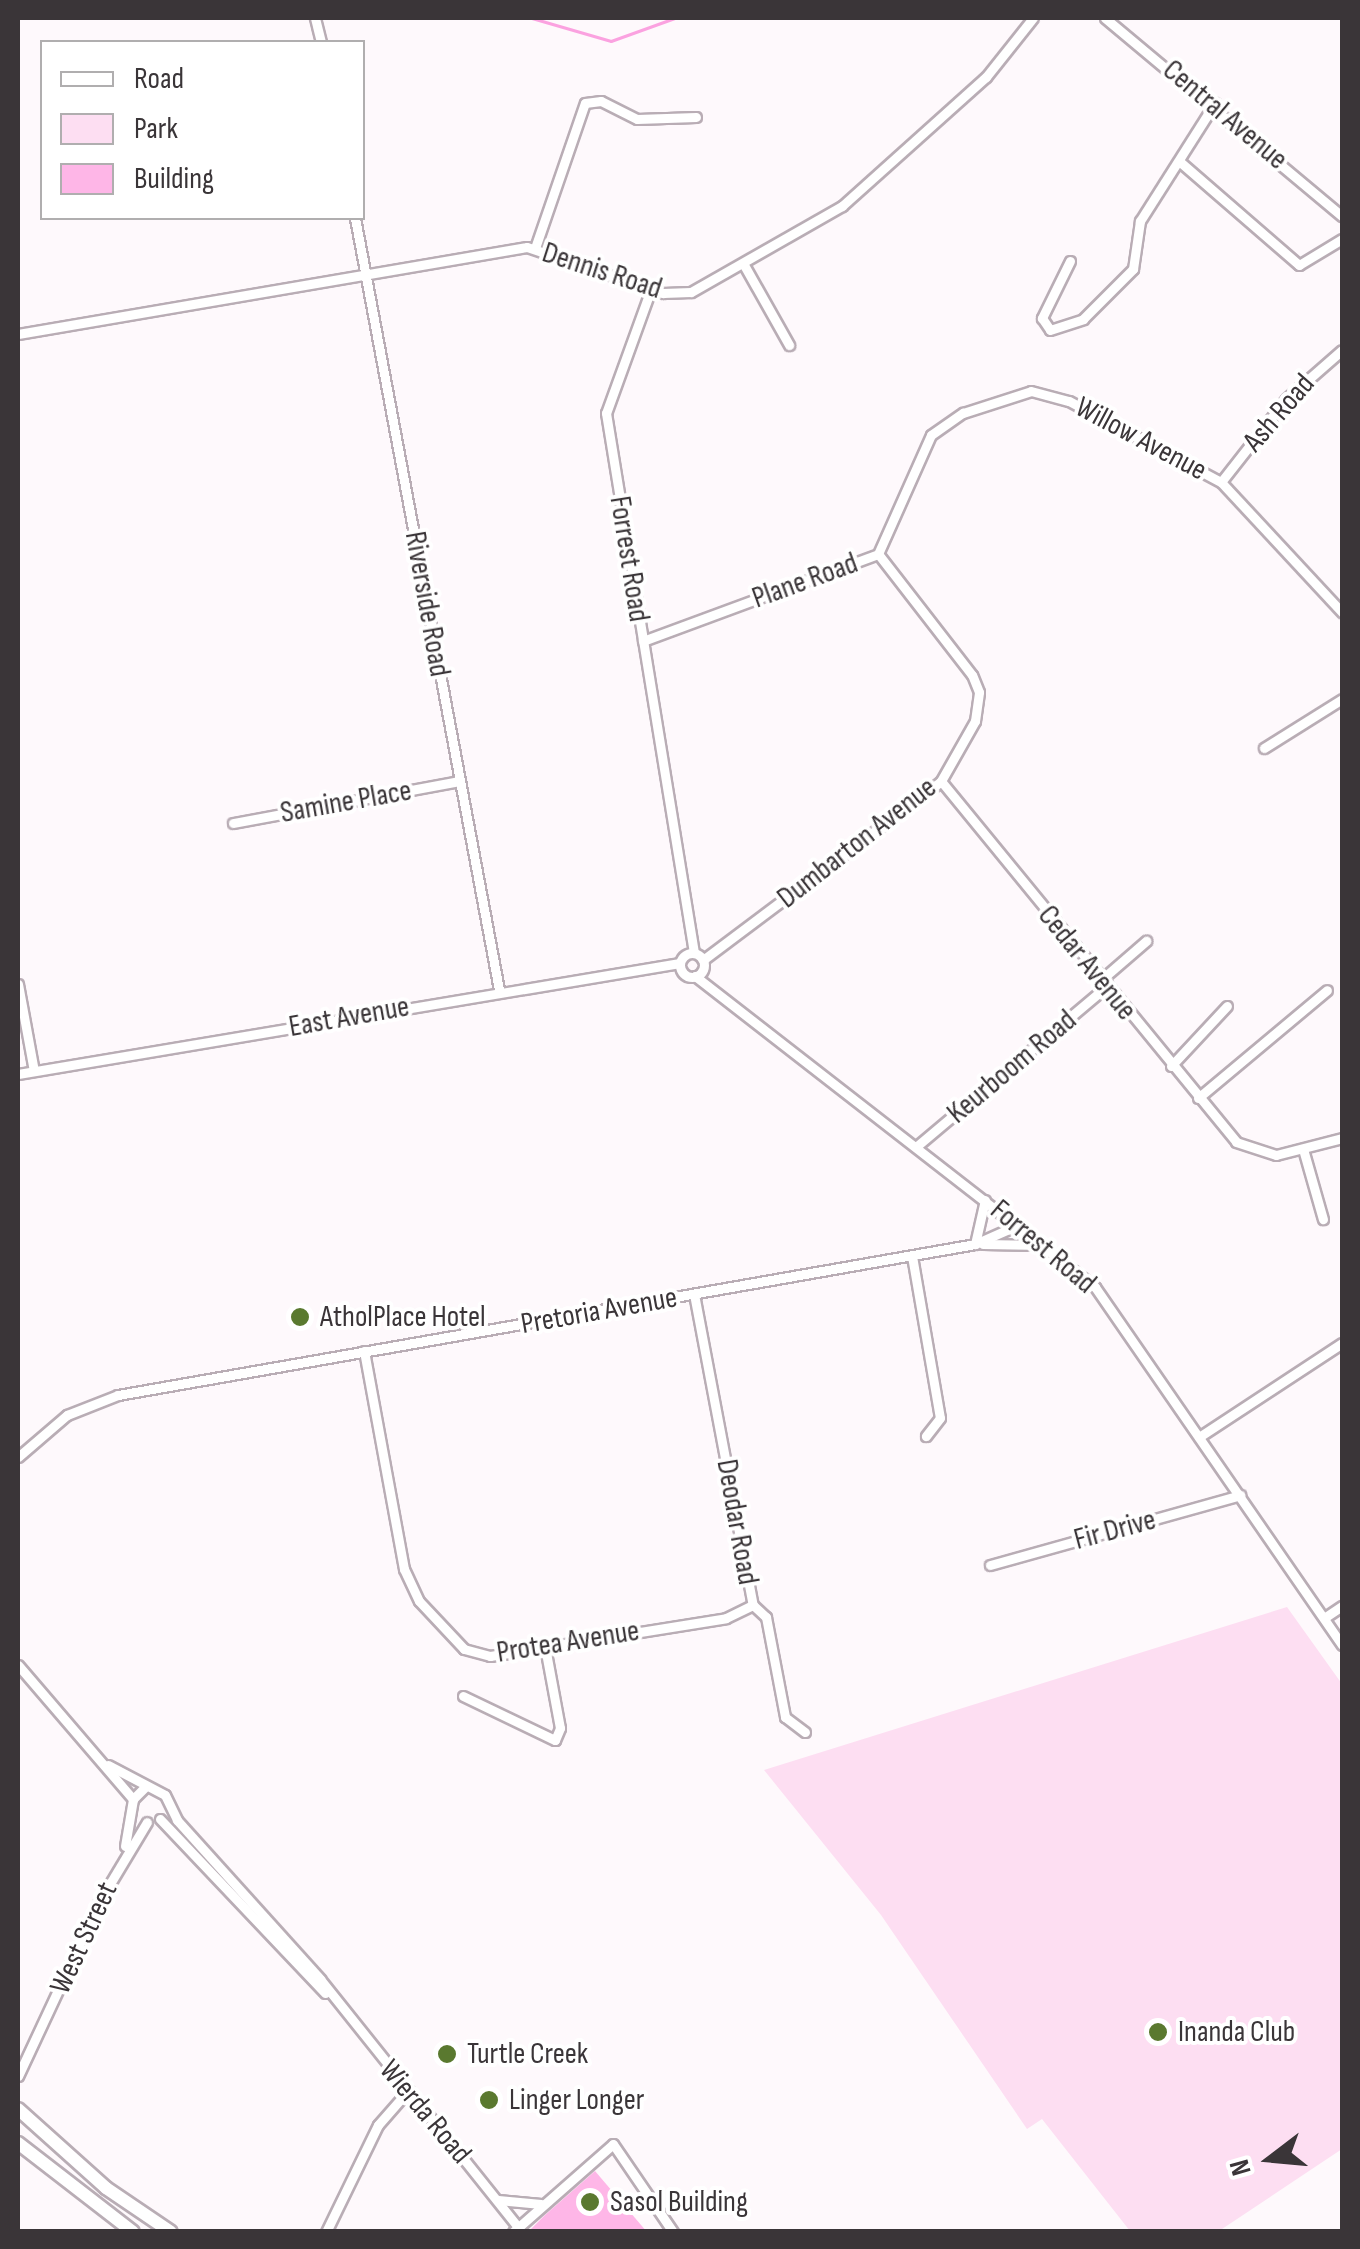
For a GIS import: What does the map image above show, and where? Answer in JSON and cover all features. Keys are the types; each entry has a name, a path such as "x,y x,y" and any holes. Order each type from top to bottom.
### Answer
{"main road":[{"path":"18,2109 106,2188 171,2232"},
{"path":"18,2143 133,2232"},
{"path":"18,2156 34,2158"}],"street":[{"name":"Dennis Road","path":"18,334 535,248 651,289 682,294 744,265 860,192 986,77 1034,18"},
{"name":"Central Avenue","path":"1105,18 1215,103 1342,216"},
{"path":"535,248 585,103 601,101 636,119 696,117"},
{"path":"1070,261 1042,318 1050,330 1104,304 1133,269 1140,220 1215,103"},
{"path":"1179,160 1305,264 1342,239"},
{"name":"Riverside Road","path":"355,220 499,990"},
{"path":"744,265 789,345"},
{"name":"Forrest Road","path":"651,289 606,413 698,957"},
{"name":"Ash Road","path":"1221,482 1294,390 1342,350"},
{"name":"Willow Avenue","path":"949,420 1031,391 1051,394 1221,482 1342,612"},
{"name":"Plane Road","path":"643,641 878,554 915,458 949,420"},
{"name":"Dumbarton Avenue","path":"680,963 698,957 941,780 975,721 979,692 878,554"},
{"path":"1264,748 1342,699"},
{"name":"Cedar Avenue","path":"941,780 1103,984 1236,1142 1266,1154 1303,1149"},
{"name":"Samine Place","path":"233,823 458,781"},
{"name":"Keurboom Road","path":"917,1146 1103,984 1146,940"},
{"path":"695,976 698,957"},
{"name":"Forrest Road","path":"680,963 1044,1245 1104,1299 1342,1644"},
{"name":"East Avenue","path":"18,1074 499,990 680,963"},
{"path":"18,984 34,1071"},
{"path":"1198,1098 1327,990"},
{"path":"1171,1066 1227,1006"},
{"path":"1323,1219 1303,1149 1342,1138"},
{"path":"985,1199 975,1244 1044,1245"},
{"name":"Pretoria Avenue","path":"18,1457 100,1399 912,1256 975,1244 1018,1225"},
{"path":"912,1256 940,1418 926,1436"},
{"name":"Deodar Road","path":"694,1294 753,1606 766,1617 785,1717 805,1732"},
{"path":"1199,1437 1342,1343"},
{"name":"Protea Avenue","path":"364,1351 398,1549 419,1601 474,1654 544,1647 711,1620 753,1606"},
{"name":"Fir Drive","path":"990,1564 1240,1495"},
{"path":"1324,1618 1342,1606"},
{"path":"463,1696 554,1740 560,1728 544,1647"},
{"path":"18,1665 108,1765 147,1822 160,1820 168,1807 160,1790 145,1788 108,1765"},
{"path":"133,1805 145,1788"},
{"name":"West Street","path":"123,1854 133,1805"},
{"name":"Wierda Road","path":"168,1807 249,1906 332,1998 495,2198 515,2229"},
{"name":"Wierda Road","path":"160,1820 249,1906"},
{"name":"West Street","path":"18,2076 123,1854 147,1822"},
{"path":"326,2232 378,2126 406,2092"},
{"path":"515,2229 613,2144 673,2232"},
{"path":"495,2198 545,2204"}],"green space":[{"name":"Inanda Club","path":"1287,1607 1342,1684 1342,2149 1219,2231 1130,2231 1042,2119 1027,2129 881,1915 764,1770"}],"building":[{"name":"Sasol Building","path":"595,2171 647,2232 528,2232 545,2215"}],"waterway":[{"path":"532,18 611,41 675,18"},
{"path":"799,18 819,18"}],"place":[{"name":"AtholPlace Hotel","path":"300,1317"},
{"name":"Inanda Club","path":"1158,2032"},
{"name":"Turtle Creek","path":"447,2054"},
{"name":"Linger Longer","path":"489,2100"},
{"name":"Sasol Building","path":"590,2202"}]}
